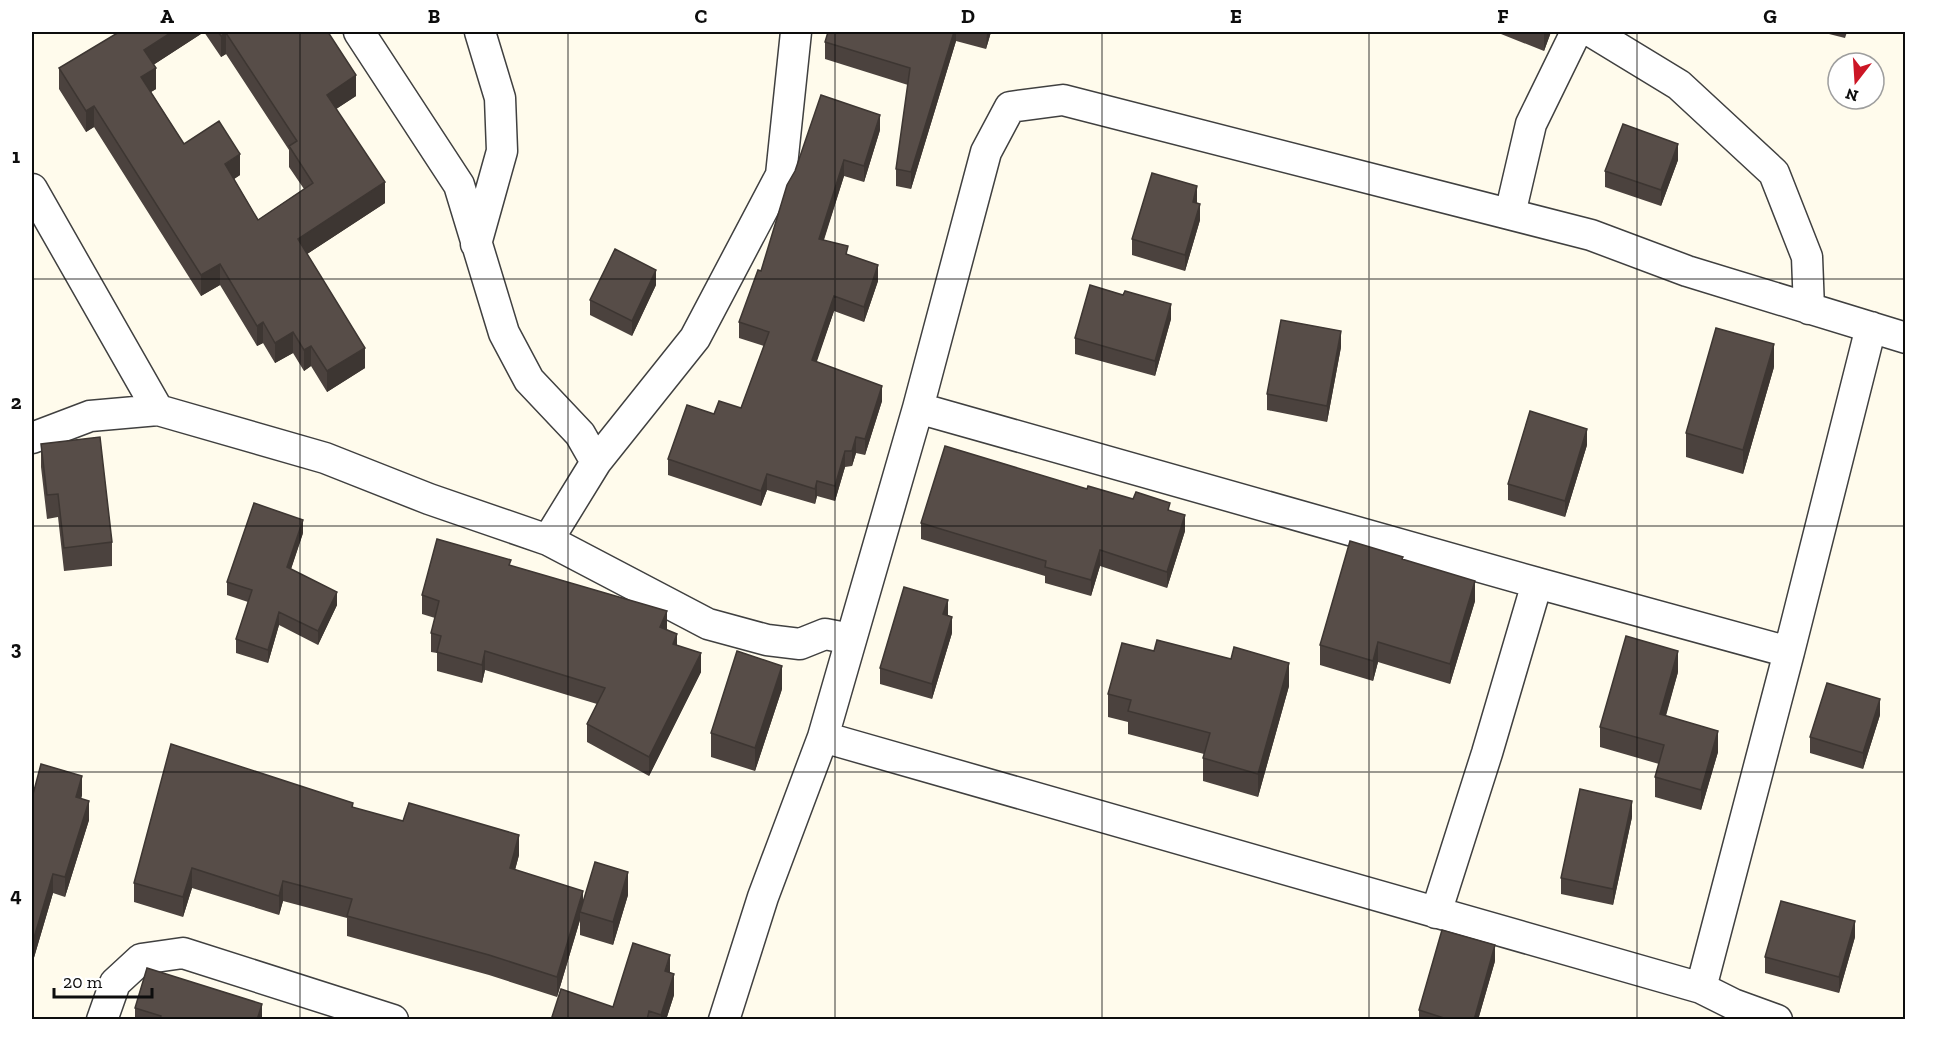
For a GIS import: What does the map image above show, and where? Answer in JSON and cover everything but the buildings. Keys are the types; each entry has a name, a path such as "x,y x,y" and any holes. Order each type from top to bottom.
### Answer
{"street":[{"path":"359,32 459,185 504,333 529,380 580,434 596,462"},
{"path":"476,245 502,151 500,98 480,32"},
{"path":"548,540 596,462 695,339 781,175 796,32"},
{"path":"1510,214 1532,124 1576,32"},
{"path":"1592,32 1679,85 1774,173 1807,257 1809,309"},
{"path":"724,1020 763,897 823,737 918,408 986,152 1010,107 1063,100 1510,214 1591,235 1687,271 1905,338"},
{"path":"32,189 158,410"},
{"path":"1701,988 1871,327"},
{"path":"918,408 1789,652"},
{"path":"32,438 90,416 158,410 325,458 429,499 548,540 708,624 766,640 800,644 825,634 851,639"},
{"path":"1436,913 1488,753 1537,583"},
{"path":"823,737 1251,857 1436,913 1701,988 1767,1018"},
{"path":"102,1020 116,983 141,959 183,952 393,1020"}]}
